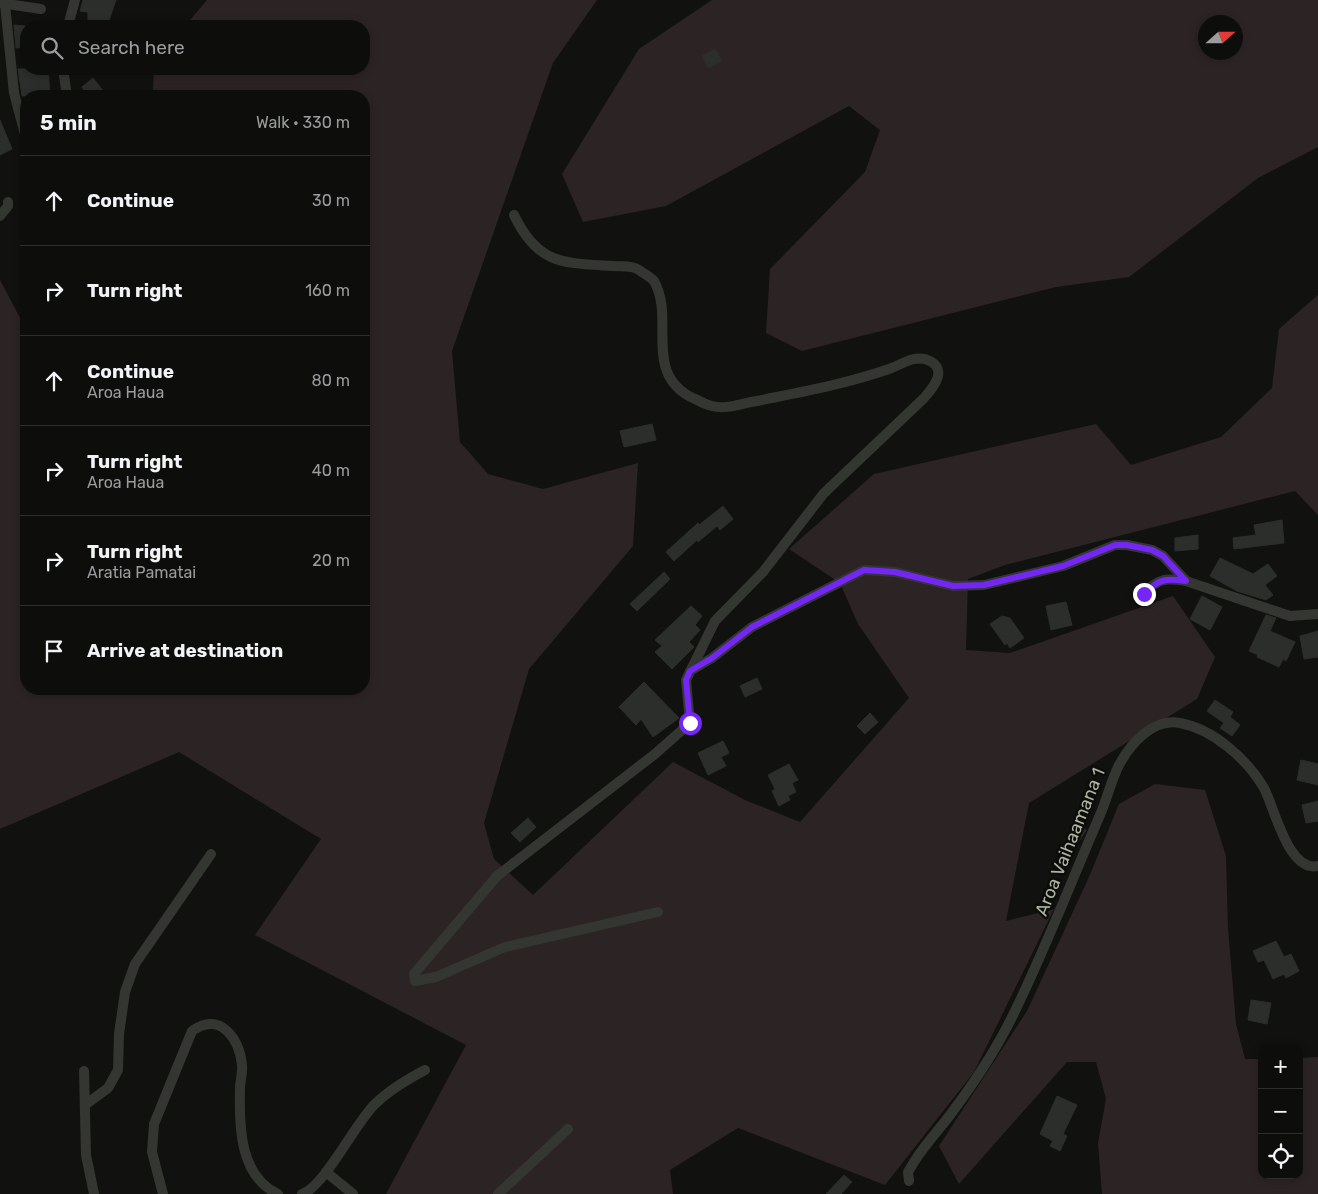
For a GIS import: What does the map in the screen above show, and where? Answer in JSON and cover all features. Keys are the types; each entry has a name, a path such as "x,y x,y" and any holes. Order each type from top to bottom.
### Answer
{"street":[{"path":"70,20 75,0"},
{"path":"20,116 14,93 2,3 41,9"},
{"path":"64,75 66,90"},
{"path":"0,216 8,206 8,202"},
{"path":"514,215 522,232 534,246 551,258 572,264 635,267 653,280 660,301 661,341 668,376 680,392 712,406 730,407 809,391 890,369 910,360 926,360 937,370 938,382 924,398 824,493 763,572 715,621 686,680 690,723 655,754 498,876 414,974 415,982 436,977 505,946 658,912"},
{"path":"690,671 712,658 752,627 864,570 895,572 953,586 984,585 1063,566 1115,545 1142,546 1152,550 1163,556 1186,581"},
{"path":"1144,594 1155,582 1169,578 1186,581 1290,616 1318,614"},
{"name":"Aroa Vaihaamana 1","path":"909,1181 908,1172 918,1155 954,1110 1012,1018 1059,914 1119,765 1135,742 1152,727 1171,721 1194,726 1226,746 1263,787 1287,843 1298,860 1306,866 1318,866"},
{"path":"85,1105 108,1088 118,1070 122,1009 125,992 135,964 211,854"},
{"path":"163,1194 152,1152 154,1124 192,1031 199,1026 210,1023 218,1025 225,1030 238,1049 242,1066 239,1124 242,1141 257,1180 278,1194"},
{"path":"302,1194 307,1192 326,1172 373,1106 394,1087 424,1070"},
{"path":"84,1071 86,1155 94,1194"},
{"path":"498,1194 568,1129"},
{"path":"326,1172 353,1194"}],"shaded area":[{"path":"207,0 597,0 553,63 452,351 460,442 488,474 543,489 638,463 633,546 529,669 484,823 494,859 533,895 673,762 745,800 800,822 909,698 858,624 840,583 789,549 874,474 1096,424 1131,465 1221,437 1272,388 1279,329 1318,295 1318,515 1295,491 1005,565 968,579 966,650 1010,653 1173,596 1215,657 1197,699 1029,803 1006,921 1054,909 974,1072 885,1185 738,1128 670,1170 673,1194 386,1194 466,1045 255,935 321,839 179,752 0,829 0,280 20,318 20,695 370,695 370,90 153,90 154,75 370,75 370,20 190,20"},
{"path":"712,0 1318,0 1318,147 1258,178 1129,277 1056,287 802,351 766,333 770,269 865,172 880,130 849,106 666,206 583,222 562,174 639,49"},
{"path":"1155,784 1205,790 1226,856 1228,928 1236,1024 1245,1059 1258,1059 1258,1179 1303,1179 1303,1058 1318,1057 1318,1194 1102,1194 1098,1143 1106,1099 1096,1062 1067,1062 959,1184 939,1146 1027,1011 1089,877 1119,804"}],"building":[{"path":"83,0 116,0 109,20 88,20 88,12 80,11"},
{"path":"14,25 20,26 20,48 16,48"},
{"path":"715,49 722,61 708,68 702,56"},
{"path":"18,69 20,69 20,75 48,75 50,90 21,90"},
{"path":"93,78 102,90 84,90 82,87"},
{"path":"0,120 12,149 0,155"},
{"path":"652,424 656,440 624,447 620,431"},
{"path":"723,506 733,519 720,530 717,526 698,542 697,540 674,561 666,552 698,523 699,525"},
{"path":"1282,520 1284,543 1234,549 1233,538 1256,535 1254,525"},
{"path":"1198,535 1198,549 1175,551 1175,538"},
{"path":"1220,558 1253,574 1268,564 1277,576 1265,585 1273,595 1266,600 1237,591 1210,576"},
{"path":"664,572 670,579 637,611 630,604"},
{"path":"1202,596 1222,607 1210,630 1190,619"},
{"path":"1066,602 1072,625 1051,630 1046,606"},
{"path":"691,606 702,616 695,625 700,630 689,642 694,647 672,669 655,652 662,646 655,640"},
{"path":"1266,615 1276,618 1270,631 1295,642 1286,661 1283,659 1279,667 1257,657 1258,655 1249,651"},
{"path":"1002,616 1010,618 1024,638 1010,648 1007,643 1005,645 990,624"},
{"path":"1318,631 1318,657 1304,659 1300,636"},
{"path":"757,678 762,689 745,697 740,686"},
{"path":"644,682 679,718 653,737 641,719 636,725 619,707"},
{"path":"1215,700 1233,712 1230,717 1240,725 1232,736 1220,728 1224,723 1207,711"},
{"path":"870,713 878,722 865,734 857,726"},
{"path":"723,741 729,753 721,757 726,766 708,775 698,753"},
{"path":"1301,760 1318,764 1318,785 1297,780"},
{"path":"789,764 798,780 792,783 796,792 788,796 790,800 779,806 772,791 775,789 768,775"},
{"path":"1318,801 1318,821 1306,823 1302,805"},
{"path":"528,818 536,827 520,842 511,833"},
{"path":"1079,825 1086,830 1078,843 1070,837"},
{"path":"1276,941 1284,957 1291,954 1299,971 1286,978 1284,974 1273,979 1264,960 1258,962 1253,951"},
{"path":"1251,1000 1271,1003 1267,1024 1248,1020"},
{"path":"1057,1096 1077,1105 1063,1134 1067,1136 1060,1151 1050,1146 1053,1141 1040,1134"},
{"path":"844,1175 852,1182 841,1194 826,1194"}],"route":[{"path":"690,723 686,680 690,671 712,658 752,627 864,570 895,572 953,586 984,585 994,581 1063,566 1115,545 1142,546 1163,556 1186,581 1169,578 1155,582 1144,594"}]}
